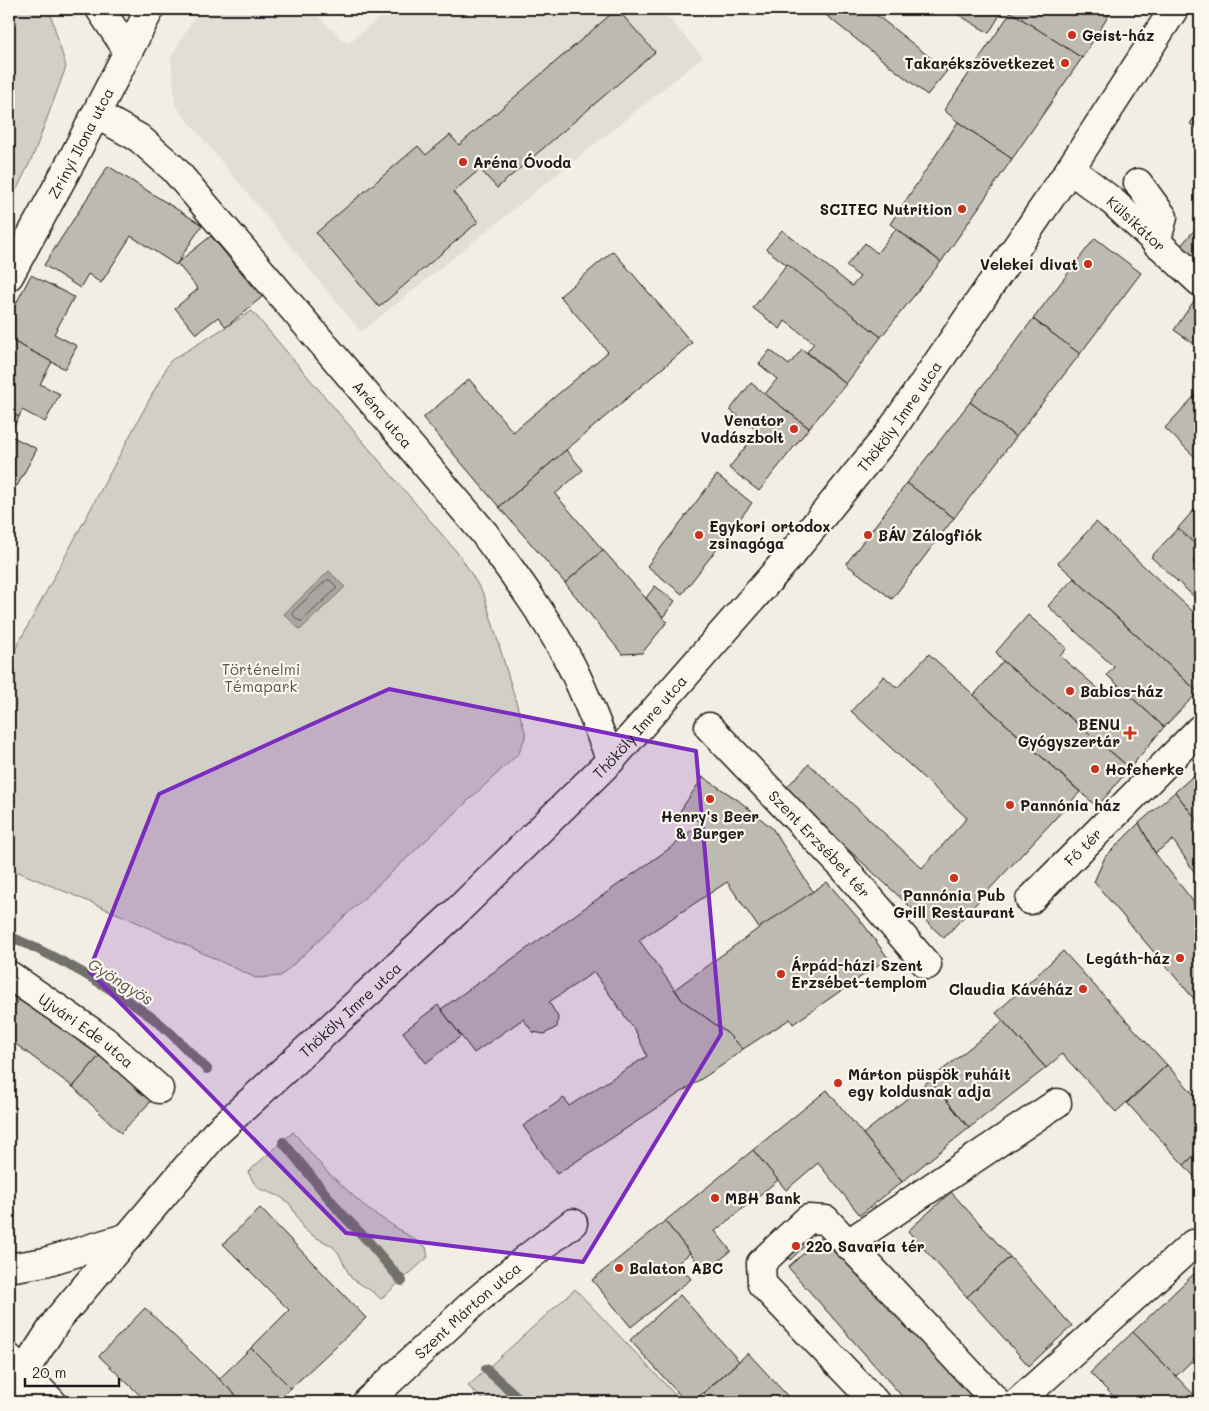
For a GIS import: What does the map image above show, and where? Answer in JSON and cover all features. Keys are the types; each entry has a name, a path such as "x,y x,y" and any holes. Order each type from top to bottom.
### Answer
{"street":[{"path":"100,9 128,50"},
{"name":"Zrínyi Ilona utca","path":"9,276 150,9"},
{"name":"Thököly Imre utca","path":"16,1365 58,1319 215,1134 456,912 611,760 789,557 888,435 1070,168 1174,9"},
{"name":"Aréna utca","path":"96,114 139,138 174,169 484,532 556,638 572,668 611,760"},
{"name":"Külsikátor","path":"1070,168 1112,201 1200,282"},
{"path":"1138,183 1163,217 1156,243"},
{"name":"Szent Erzsébet tér","path":"709,728 843,867 928,965"},
{"name":"Fő tér","path":"1030,900 1200,729"},
{"name":"Ujvári Ede utca","path":"9,975 105,1041 160,1089"},
{"path":"847,1244 1057,1103"},
{"path":"875,1402 762,1284 762,1263 808,1219 826,1220 997,1402"},
{"name":"Szent Márton utca","path":"367,1402 469,1306 573,1223"},
{"path":"9,1268 44,1262 128,1237"},
{"path":"1018,1402 1193,1244"},
{"path":"9,1400 16,1365"},
{"path":"16,1365 52,1402"}],"highlighted area":[{"path":"389,689 696,751 721,1034 583,1262 346,1233 89,971 159,794"}],"shaded area":[{"path":"199,9 310,9 347,44 390,9 660,9 703,57 361,332 175,105 171,57"}],"green space":[{"path":"9,9 49,9 66,67 33,156 9,205"},
{"name":"Történelmi Témapark","path":"252,311 461,557 484,595 526,735 519,753 281,976 256,978 130,919 9,868 9,661 170,361"},
{"path":"293,1132 327,1172 369,1210 426,1247 428,1257 381,1299 351,1278 338,1252 332,1246 303,1228 290,1204 279,1196 260,1189 248,1172"},
{"path":"575,1289 682,1402 486,1402 468,1386"}],"water":[{"path":"329,571 345,587 300,630 284,614"}],"building":[{"name":"Aréna Óvoda","path":"617,9 655,52 497,188 480,169 453,192 478,222 379,307 316,233 418,146 426,155 450,135 459,145"},
{"path":"818,9 869,9 947,71 927,95"},
{"path":"949,9 1001,9 1003,10 989,33"},
{"name":"Geist-ház","path":"1006,9 1113,9 1082,58"},
{"path":"1011,12 1082,58 1012,159 958,122 944,110"},
{"path":"1200,108 1200,130 1190,124"},
{"path":"958,122 1012,159 941,262 890,224"},
{"path":"108,166 202,225 176,265 131,236 101,283 88,274 80,288 44,265"},
{"path":"1200,224 1200,270 1177,250"},
{"path":"896,229 941,262 881,337 766,249 782,230 852,286 860,277 846,266 865,243 877,253"},
{"path":"211,236 262,297 226,327 218,317 196,334 175,308 198,289 177,263"},
{"path":"1095,238 1141,273 1080,354 1033,319"},
{"path":"613,251 692,343 499,507 423,418 469,379 513,432 608,352 560,296"},
{"path":"787,264 881,337 846,384 807,352 814,343 785,321 780,329 753,308"},
{"path":"31,275 74,297 54,334 77,346 65,369 9,339 9,317"},
{"path":"1194,301 1200,305 1200,348 1174,330"},
{"path":"1033,319 1080,354 1016,437 970,402"},
{"path":"9,339 52,362 40,384 60,394 45,422 22,410 19,417 9,411"},
{"path":"802,349 846,384 809,428 765,394 777,379 759,364 770,350 789,365"},
{"path":"751,383 809,428 759,491 729,468 758,431 730,410"},
{"path":"1200,390 1200,462 1165,428"},
{"path":"970,402 1016,437 954,518 907,483"},
{"path":"9,411 19,417 9,435"},
{"path":"9,435 37,449 17,486 9,482"},
{"path":"566,450 583,470 555,494 603,550 565,583 499,507"},
{"name":"Egykori ortodox zsinagóga","path":"717,475 752,503 682,594 647,566"},
{"path":"907,483 954,518 892,599 846,564"},
{"path":"1200,503 1200,549 1178,528"},
{"path":"1096,522 1200,618 1200,689 1198,692 1058,563"},
{"path":"1178,528 1200,549 1200,553 1193,562 1200,569 1200,602 1151,557"},
{"path":"603,550 667,622 642,653 622,654 565,583"},
{"path":"1074,578 1198,692 1164,727 1107,675 1114,667 1048,606"},
{"path":"655,586 675,601 663,617 646,598"},
{"name":"Babics-ház","path":"1028,615 1067,648 1060,656 1108,697 1118,685 1164,727 1130,768 1003,661 996,652"},
{"name":"Pannónia ház","path":"929,654 1080,792 944,938 784,790 809,764 922,868 967,818 851,711 884,676 897,688"},
{"path":"1003,661 1130,768 1097,807 974,695"},
{"path":"1200,770 1200,824 1175,792"},
{"path":"703,777 738,800 772,828 814,893 759,928 727,882 639,940 682,1000 727,1033 743,1049 724,1064 557,1174 523,1126 564,1098 569,1106 647,1056 636,1032 594,972 549,1002 558,1017 557,1027 544,1034 533,1032 523,1019 474,1053 441,1009 673,846 701,822 680,811"},
{"path":"1175,792 1200,824 1200,869 1195,873 1173,840 1155,853 1139,823"},
{"name":"Legáth-ház","path":"1139,823 1155,853 1200,910 1200,1006 1094,882 1105,857"},
{"name":"Árpád-házi Szent Erzsébet-templom","path":"827,882 864,925 888,958 793,1024 790,1019 743,1049 727,1033 682,1000 675,989 759,928"},
{"path":"1063,951 1167,1065 1116,1112 1062,1054 1046,1068 996,1013"},
{"path":"9,986 22,995 9,1015"},
{"path":"22,995 100,1055 73,1087 9,1039 9,1015"},
{"path":"438,1005 461,1036 426,1063 403,1032"},
{"path":"1003,1021 1046,1068 969,1128 930,1080"},
{"path":"100,1055 151,1101 121,1133 73,1087"},
{"path":"1167,1065 1200,1101 1200,1150 1184,1165 1127,1103"},
{"path":"930,1080 969,1128 902,1182 863,1134"},
{"path":"827,1090 902,1182 860,1215 818,1163 786,1190 753,1150"},
{"path":"753,1150 778,1180 715,1231 731,1251 705,1272 665,1221"},
{"path":"1200,1150 1200,1183 1184,1165"},
{"path":"951,1192 1010,1257 967,1297 908,1231"},
{"path":"260,1208 366,1318 291,1388 251,1348 289,1310 223,1244"},
{"path":"665,1221 690,1253 678,1263 691,1279 631,1327 592,1280"},
{"name":"220 Savaria tér","path":"803,1232 811,1240 790,1260 782,1251"},
{"path":"827,1233 977,1402 907,1402 788,1267"},
{"path":"1010,1257 1072,1326 1029,1366 967,1297"},
{"path":"1200,1268 1200,1353 1176,1376 1133,1332"},
{"path":"680,1295 739,1361 693,1402 686,1402 630,1340"},
{"path":"145,1308 241,1400 239,1402 147,1402 99,1356"},
{"path":"1133,1332 1200,1402 1119,1402 1090,1373"},
{"path":"251,1348 291,1388 277,1402 239,1402 241,1400 219,1379"},
{"path":"748,1353 793,1402 713,1402 704,1393"}],"waterway":[{"name":"Gyöngyös","path":"9,936 84,973 120,995 168,1030 207,1069"},
{"name":"Gyöngyös","path":"283,1142 341,1213 402,1281"},
{"name":"Gyöngyös","path":"486,1369 523,1402"}],"place":[{"name":"Geist-ház","path":"1072,35"},
{"name":"Takarékszövetkezet","path":"1065,63"},
{"name":"Aréna Óvoda","path":"463,162"},
{"name":"SCITEC Nutrition","path":"962,209"},
{"name":"Velekei divat","path":"1088,264"},
{"name":"Venator Vadászbolt","path":"794,429"},
{"name":"Egykori ortodox zsinagóga","path":"699,535"},
{"name":"BÁV Zálogfiók","path":"868,535"},
{"name":"Babics-ház","path":"1070,691"},
{"name":"BENU Gyógyszertár","path":"1130,733"},
{"name":"Hofeherke","path":"1095,769"},
{"name":"Henry's Beer & Burger","path":"710,799"},
{"name":"Pannónia ház","path":"1010,805"},
{"name":"Pannónia Pub Grill Restaurant","path":"954,878"},
{"name":"Legáth-ház","path":"1180,958"},
{"name":"Árpád-házi Szent Erzsébet-templom","path":"781,974"},
{"name":"Claudia Kávéház","path":"1083,989"},
{"name":"Márton püspök ruháit egy koldusnak adja","path":"838,1083"},
{"name":"MBH Bank","path":"715,1198"},
{"name":"220 Savaria tér","path":"796,1246"},
{"name":"Balaton ABC","path":"619,1268"}]}
